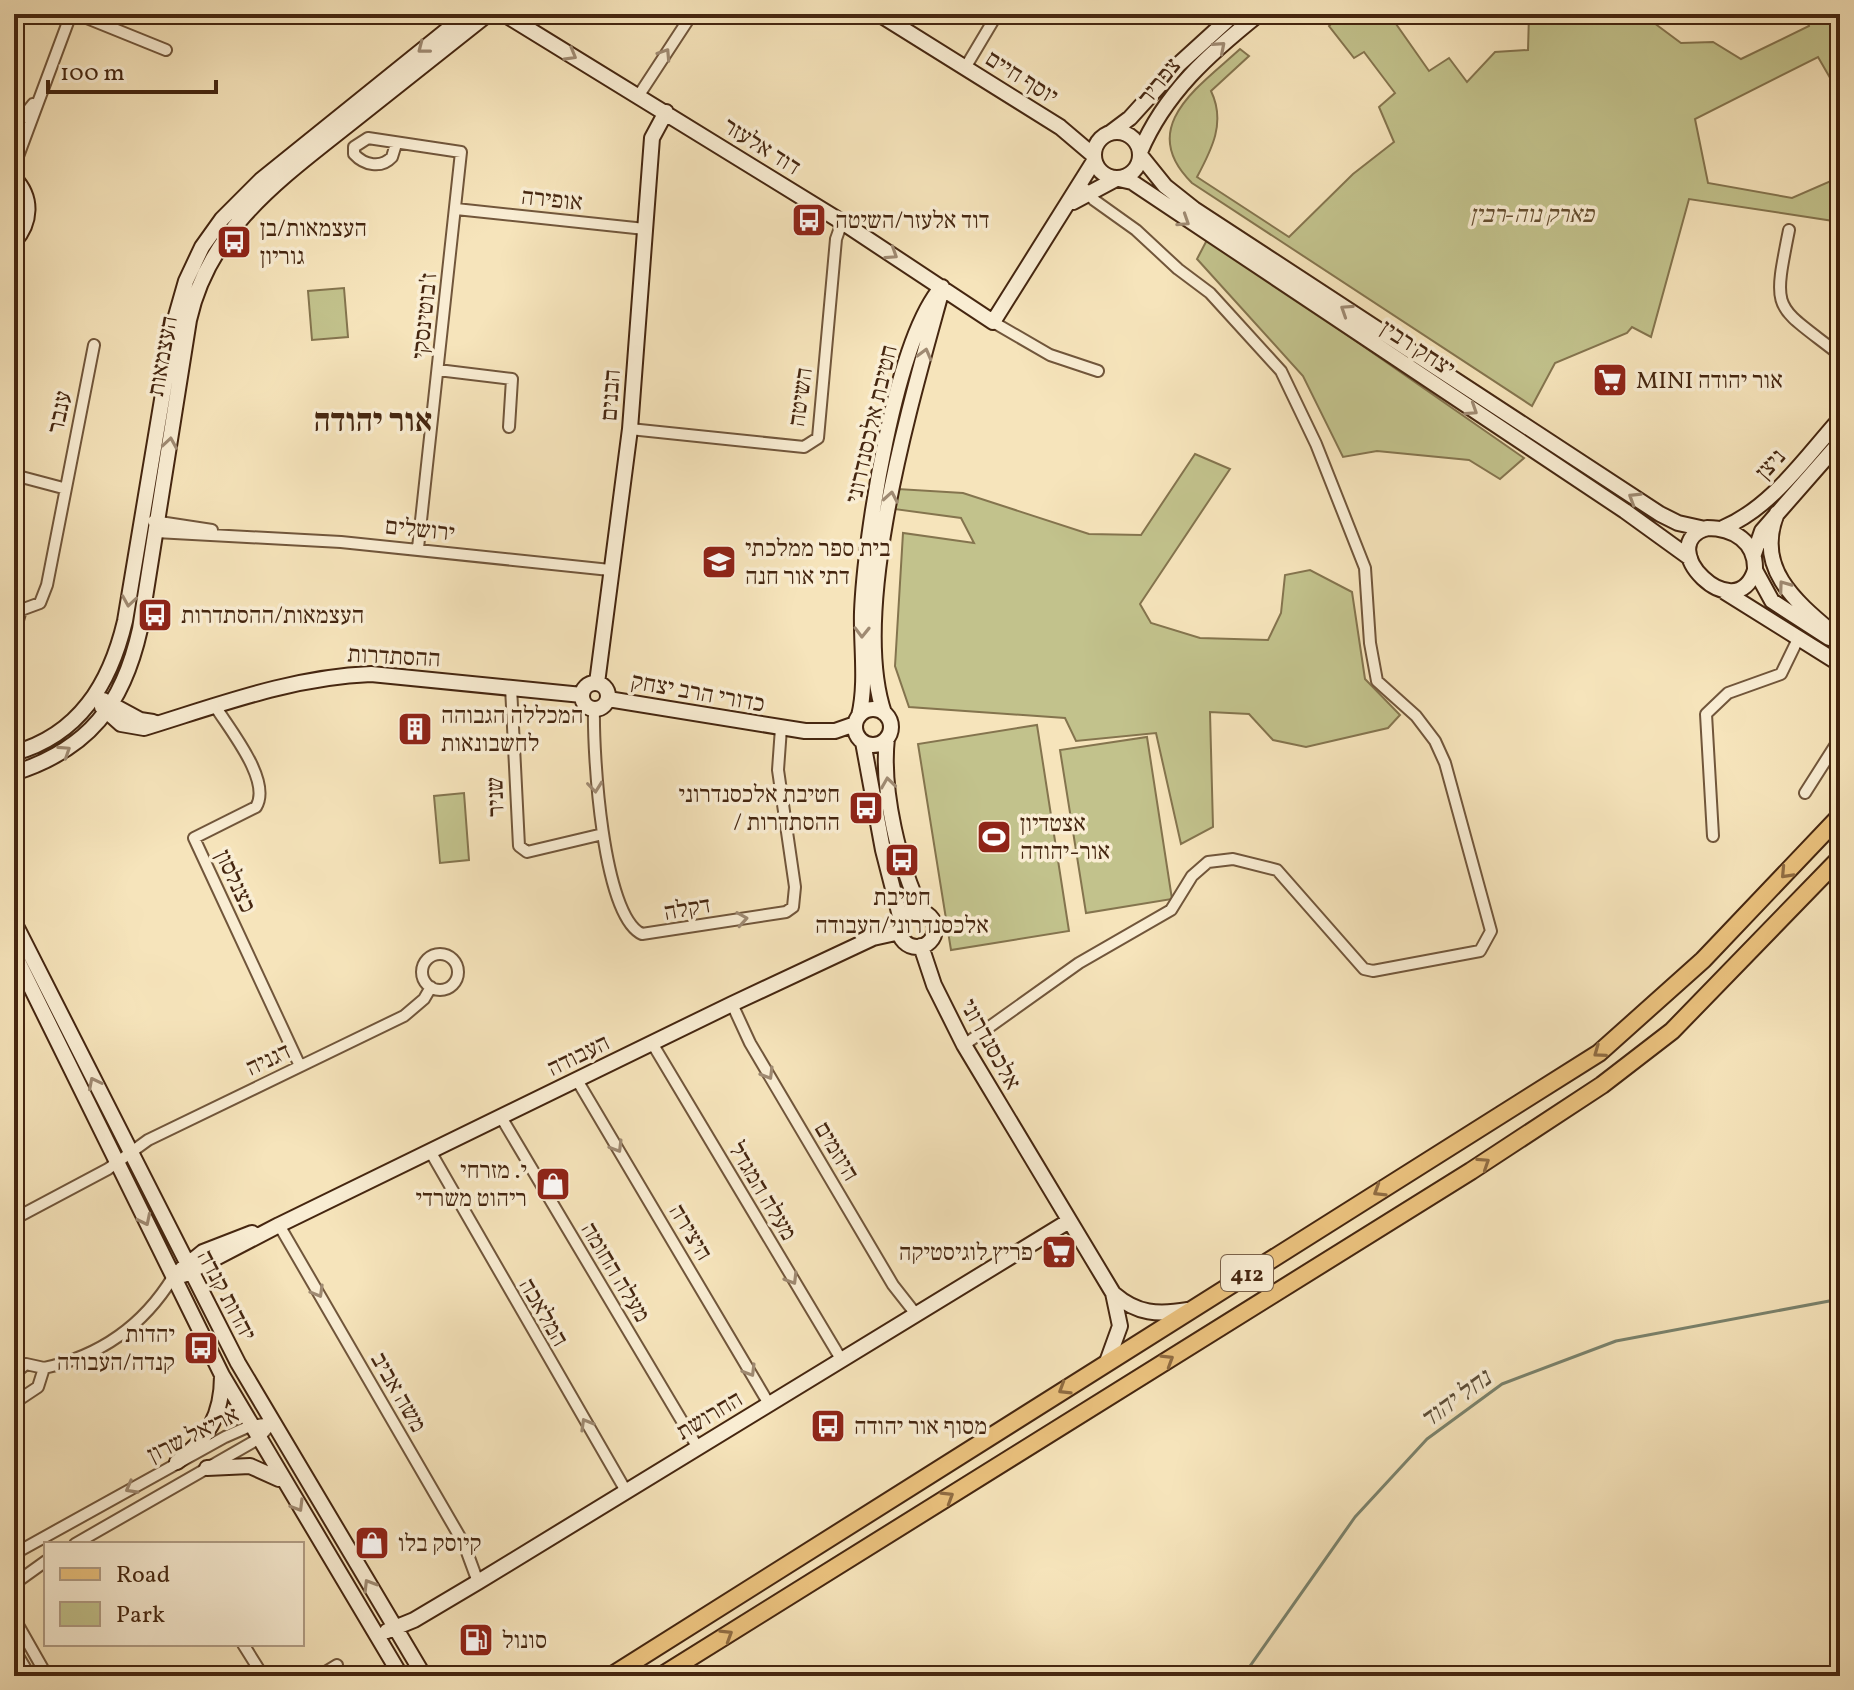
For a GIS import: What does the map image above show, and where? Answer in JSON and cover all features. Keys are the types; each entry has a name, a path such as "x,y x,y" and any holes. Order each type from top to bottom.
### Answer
{"main road":[{"name":"412","path":"611,1676 1599,1053 1703,960 1840,816"},
{"name":"412","path":"661,1676 1471,1171 1602,1085 1672,1031 1840,858"}],"street":[{"path":"14,167 74,14 166,50"},
{"name":"העצמאות","path":"14,753 61,733 95,698 113,665 121,638 176,316 192,265 207,240 261,180 467,14"},
{"name":"העצמאות","path":"14,773 61,755 109,708 136,647 193,303 216,252 265,191 488,14"},
{"name":"דוד אלעזר","path":"504,14 842,222 993,322"},
{"path":"639,95 692,14"},
{"name":"יוסף חיים","path":"879,14 1060,127 1094,158"},
{"name":"צפריר","path":"1110,133 1234,14"},
{"name":"צפריר","path":"1140,154 1156,115 1172,94 1259,14"},
{"path":"965,68 993,21"},
{"path":"14,128 40,96"},
{"name":"הבנים","path":"597,683 630,429 652,138 666,112"},
{"name":"יוסף חיים","path":"1060,127 1083,133 1110,133"},
{"path":"1084,186 1118,179 1133,172 1140,154 1130,136 1110,133 1097,143 1084,186 1062,214 993,322 1050,355 1098,371"},
{"name":"ז'בוטינסקי","path":"396,144 461,152 418,548"},
{"name":"יצחק רבין","path":"1140,154 1165,186 1184,202 1360,320 1660,514 1705,529"},
{"path":"1094,158 1101,173 1118,179"},
{"path":"14,178 25,192 29,206 28,220 14,242"},
{"name":"יצחק רבין","path":"1118,179 1132,182 1636,518 1690,558"},
{"path":"964,1045 1079,963 1171,910 1199,868 1221,859 1261,863 1277,870 1364,969 1373,971 1480,951 1489,941 1491,931 1445,763 1435,741 1416,716 1377,681 1370,643 1365,568 1316,444 1281,371 1210,293 1084,186"},
{"name":"אופירה","path":"456,209 645,229"},
{"name":"השיטה","path":"630,429 804,447 818,438 836,239 842,222"},
{"path":"1789,230 1779,297 1787,314 1840,355"},
{"name":"חטיבת אלכסנדרוני","path":"884,713 876,683 876,609 886,521 907,420 942,287"},
{"name":"חטיבת אלכסנדרוני","path":"900,926 859,730 862,608 882,466 915,333 930,300 942,287"},
{"name":"ענבר","path":"14,634 21,610 40,603 47,585 63,488 94,345"},
{"path":"438,370 512,379 509,427"},
{"name":"ניצן","path":"1723,528 1765,503 1840,419"},
{"name":"ניצן","path":"1754,554 1757,538 1840,442"},
{"path":"14,475 63,488"},
{"path":"1777,513 1770,546 1776,574 1799,604 1840,642"},
{"name":"ירושלים","path":"141,524 418,548 610,570"},
{"path":"1840,642 1772,601 1755,570 1754,554 1743,539 1723,528 1695,533 1689,542 1690,558 1699,575 1840,664"},
{"path":"1721,590 1729,592 1744,587 1755,570"},
{"path":"1713,836 1706,714 1728,693 1781,674 1799,637"},
{"name":"ההסתדרות","path":"95,698 109,708 140,720 161,722 286,684 337,675 371,674 582,695"},
{"path":"597,683 606,689 608,699 601,708 594,709 585,705 582,695 587,686 597,683"},
{"name":"שניר","path":"511,687 519,846 527,852 603,834"},
{"name":"כדורי הרב יצחק","path":"608,699 781,728"},
{"name":"כצנלסון","path":"215,706 259,780 261,798 256,807 194,838 300,1066"},
{"name":"דקלה","path":"594,709 594,770 603,834 625,916 633,930 642,934 786,912 796,898 780,790 781,728"},
{"path":"859,730 868,710 884,713 891,728 885,762 901,858 922,912 932,919 935,930 931,940 921,946 905,942 900,926 910,912 922,912"},
{"path":"781,728 859,730 873,745 887,738"},
{"path":"1805,793 1840,738"},
{"name":"העבודה","path":"173,1277 732,1004 900,926"},
{"name":"יהדות קנדה","path":"15,928 123,1158 173,1277 222,1375 401,1676"},
{"name":"אלכסנדרוני","path":"921,946 934,985 964,1045 1069,1221"},
{"name":"יהדות קנדה","path":"14,953 123,1158 189,1269 272,1423 424,1676"},
{"name":"דגניה","path":"14,1219 123,1158 148,1140 404,1016 424,999 431,987"},
{"name":"היוזמים","path":"732,1004 750,1043 877,1258 915,1313"},
{"name":"מעלה המגדל","path":"652,1043 841,1359"},
{"name":"היצירה","path":"577,1080 769,1404"},
{"name":"מעלה החומה","path":"501,1117 698,1448"},
{"name":"המלאכה","path":"430,1151 626,1491"},
{"path":"1069,1221 1113,1293 1124,1303 1148,1313 1188,1310"},
{"name":"החרושת","path":"395,1629 478,1582 1069,1221"},
{"name":"משה אביב","path":"279,1225 464,1544 478,1582"},
{"path":"14,1374 26,1364 44,1368 86,1356 114,1340 150,1309 173,1277"},
{"path":"1107,1362 1120,1326 1113,1293"},
{"path":"14,1403 38,1387 44,1368"},
{"path":"177,1462 203,1440 215,1422 222,1375"},
{"name":"אריאל שרון","path":"78,1542 207,1468 272,1423"},
{"name":"אריאל שרון","path":"14,1554 177,1462 254,1433"},
{"path":"207,1468 250,1466 284,1483"},
{"path":"14,1584 44,1562"},
{"path":"14,1618 47,1676"},
{"path":"368,1624 383,1631 395,1629"},
{"path":"244,1646 263,1676"},
{"path":"14,1649 30,1676"},
{"path":"319,1676 337,1665"}],"green space":[{"name":"פארק נוה-רבין","path":"1326,14 1389,14 1429,71 1449,58 1467,82 1495,52 1528,50 1529,14 1652,14 1650,20 1681,43 1713,42 1741,59 1809,26 1805,14 1828,14 1840,41 1840,95 1818,57 1695,119 1708,183 1792,198 1833,180 1840,195 1840,222 1689,199 1651,337 1632,327 1627,333 1555,363 1532,406 1192,183 1176,163 1170,144 1172,126 1180,109 1192,93 1240,49 1249,56 1211,91 1217,124 1212,146 1197,177 1289,237 1353,174 1394,142 1379,107 1395,93 1364,52 1354,58 1329,26 1332,23"},
{"path":"1208,238 1524,458 1500,479 1469,460 1377,451 1343,457 1303,376 1197,259"},
{"path":"344,288 348,337 312,340 308,291"},
{"path":"1195,454 1230,469 1140,604 1151,623 1200,638 1268,640 1281,613 1285,575 1310,570 1352,592 1365,679 1400,715 1388,728 1306,747 1273,740 1249,714 1210,712 1213,827 1181,844 1156,733 1076,741 1065,718 909,707 895,666 903,533 974,543 961,518 894,509 898,489 963,493 1089,534 1141,535"},
{"name":"אצטדיון אור-יהודה","path":"1037,725 1069,931 951,950 918,744"},
{"path":"1147,737 1172,899 1086,913 1060,750"},
{"path":"464,793 469,860 440,863 434,796"}],"waterway":[{"name":"נחל יהוד","path":"1243,1676 1355,1517 1427,1439 1502,1384 1616,1341 1840,1299"}],"place":[{"name":"דוד אלעזר/השיטה","path":"809,220"},
{"name":"העצמאות/בן גוריון","path":"234,242"},
{"name":"MINI אור יהודה","path":"1610,380"},
{"name":"בית ספר ממלכתי דתי אור חנה","path":"719,562"},
{"name":"העצמאות/ההסתדרות","path":"155,615"},
{"name":"המכללה הגבוהה לחשבונאות","path":"415,729"},
{"name":"חטיבת אלכסנדרוני / ההסתדרות","path":"866,808"},
{"name":"אצטדיון אור-יהודה","path":"994,837"},
{"name":"חטיבת אלכסנדרוני/העבודה","path":"902,860"},
{"name":"י. מזרחי ריהוט משרדי","path":"553,1184"},
{"name":"פריץ לוגיסטיקה","path":"1059,1252"},
{"name":"יהדות קנדה/העבודה","path":"201,1348"},
{"name":"מסוף אור יהודה","path":"828,1426"},
{"name":"קיוסק בלו","path":"372,1543"},
{"name":"סונול","path":"476,1640"}],"district":[{"name":"אור יהודה","path":"373,420"}]}
